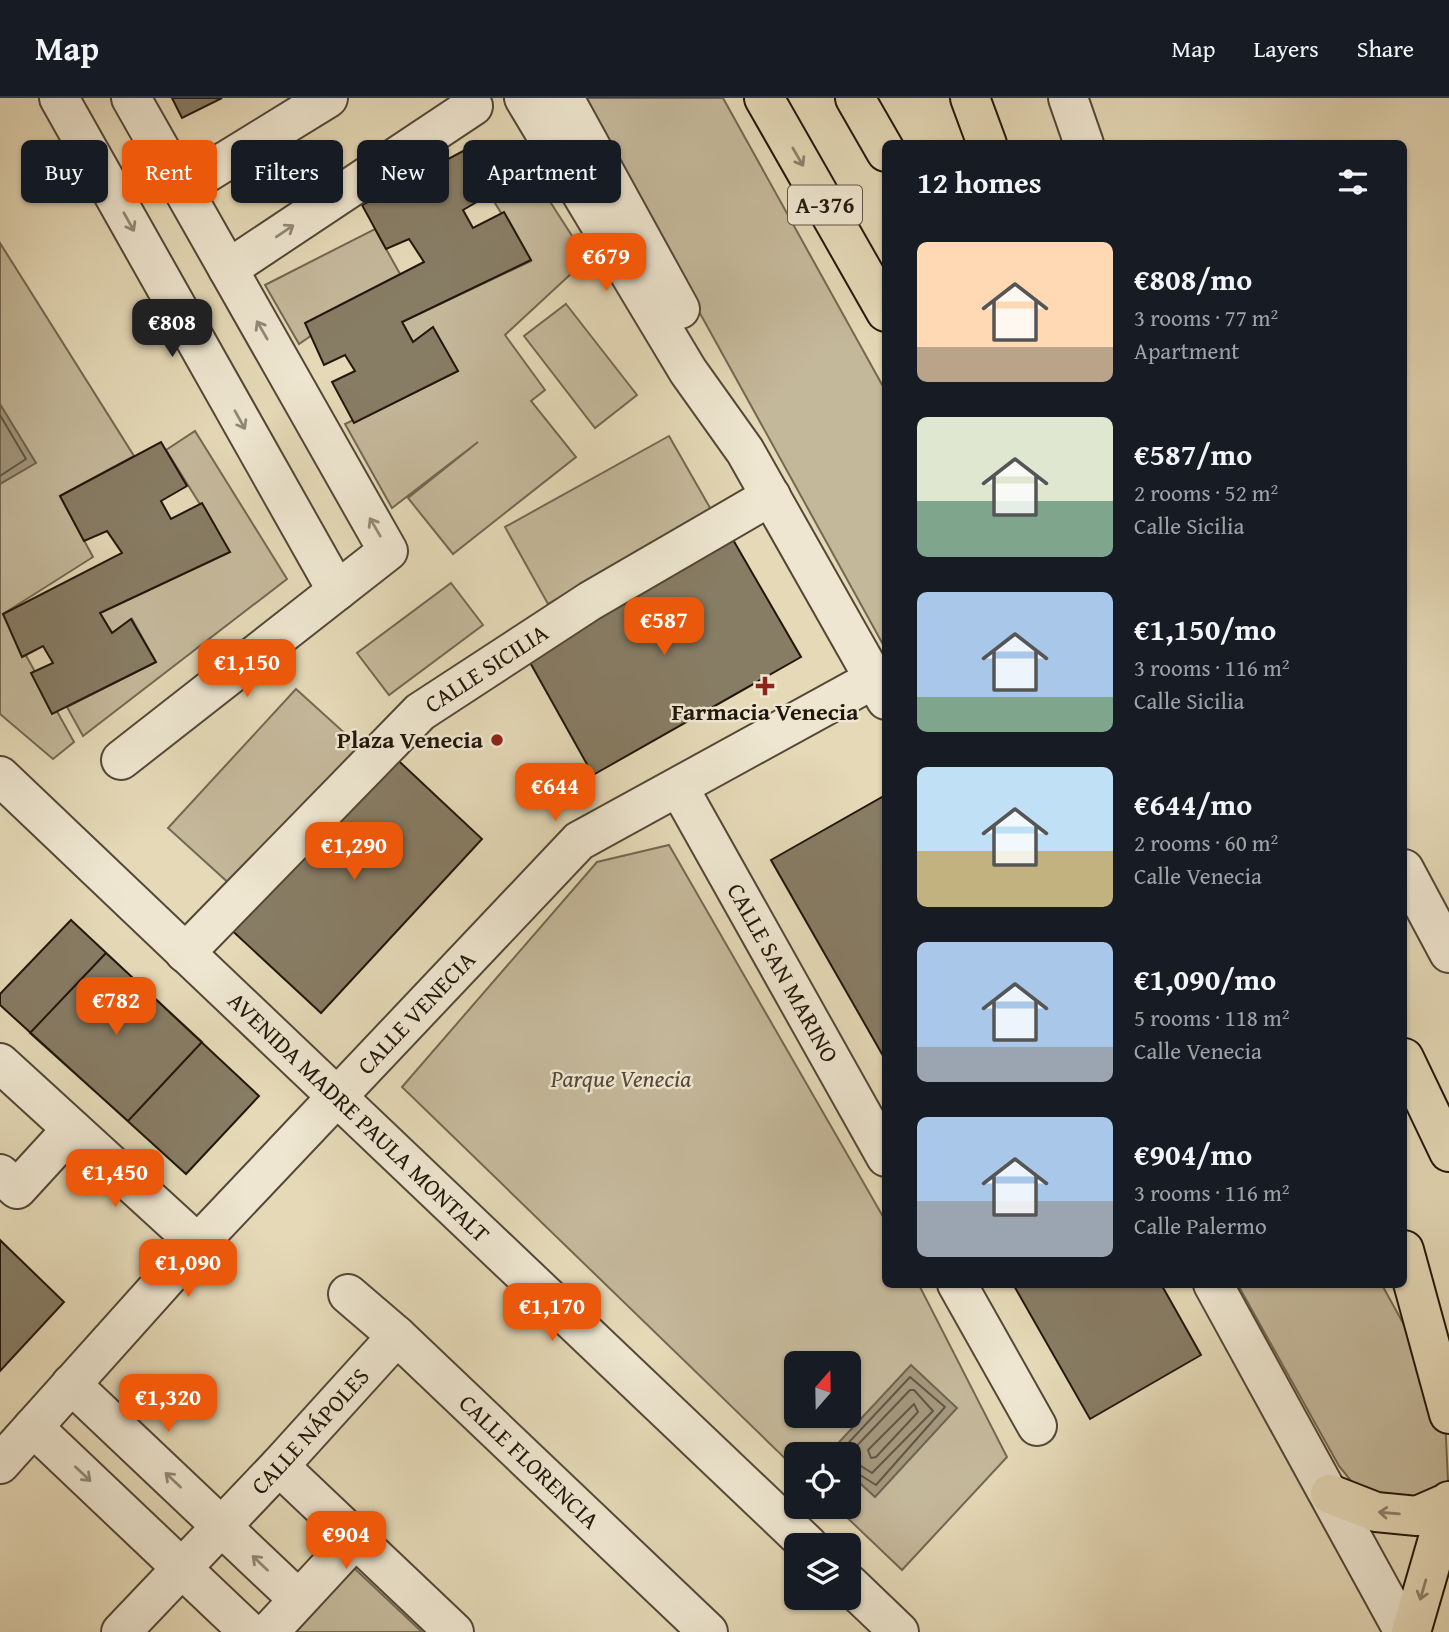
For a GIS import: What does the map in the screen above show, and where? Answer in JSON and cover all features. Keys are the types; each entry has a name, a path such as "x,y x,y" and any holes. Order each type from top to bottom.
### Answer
{"highway":[{"name":"A-376","path":"764,98 882,305"},
{"path":"855,98 882,145"},
{"path":"970,98 986,140"},
{"path":"1407,1064 1449,1152"},
{"path":"1407,1241 1449,1322"},
{"path":"1407,1261 1449,1414"},
{"path":"1330,1494 1377,1512 1417,1516 1449,1501"},
{"path":"1411,1632 1449,1501"}],"street":[{"path":"59,98 337,592"},
{"path":"131,98 155,140"},
{"path":"217,166 328,98"},
{"path":"228,269 473,106 469,98"},
{"path":"524,98 688,371 745,450 880,690"},
{"path":"545,98 549,139"},
{"path":"564,98 707,359 745,450"},
{"path":"1068,98 1083,140"},
{"path":"121,760 388,551 191,203"},
{"name":"CALLE SICILIA","path":"185,953 420,712 590,601 771,496"},
{"name":"CALLE VENECIA","path":"0,1464 198,1244 579,841 679,788 880,690"},
{"name":"AVENIDA MADRE PAULA MONTALT","path":"0,776 795,1533"},
{"name":"CALLE SAN MARINO","path":"679,788 882,1150"},
{"path":"1407,875 1449,953"},
{"path":"0,1063 198,1244"},
{"path":"4,1184 18,1189 72,1129"},
{"path":"959,1288 1037,1426"},
{"path":"1215,1288 1404,1632"},
{"name":"CALLE FLORENCIA","path":"348,1294 397,1336 708,1632"},
{"name":"CALLE NÁPOLES","path":"124,1631 397,1336"},
{"path":"71,1384 298,1599"},
{"path":"33,1427 249,1632"},
{"path":"279,1466 454,1632"},
{"path":"269,1632 355,1539"},
{"path":"861,1596 899,1632"}],"green space":[{"path":"581,98 723,98 882,385 882,643 621,170 621,140 604,140"},
{"path":"495,203 551,203 587,259 505,335 545,390 531,401 576,457 453,554 408,498 478,442 392,508 345,424 458,371 433,328 413,342 402,322 531,261"},
{"path":"375,229 400,274 299,344 265,285"},
{"path":"0,243 134,456 60,496 93,557 3,614 74,742 53,759 0,714"},
{"path":"566,304 637,395 595,428 524,336"},
{"path":"195,431 287,579 83,736 67,707 156,662 132,619 112,633 100,613 230,552 166,450"},
{"path":"669,436 713,513 548,604 505,527"},
{"path":"451,583 483,625 389,695 357,653"},
{"path":"296,689 360,747 232,886 168,828"},
{"name":"Parque Venecia","path":"669,845 882,1215 882,1288 921,1288 1007,1457 902,1570 849,1519 861,1519 861,1442 784,1442 784,1457 402,1087 597,862"},
{"path":"1240,1288 1384,1288 1444,1397 1449,1502 1376,1512 1339,1466"},
{"path":"354,1568 422,1632 295,1632"}],"water":[{"path":"0,404 36,463 0,484"},
{"path":"911,1365 957,1408 875,1497 861,1484 861,1442 839,1442 852,1428 861,1428 861,1419"}],"building":[{"path":"172,98 222,98 182,118"},
{"path":"463,151 463,203 475,203 463,210 473,228 504,212 531,260 402,322 413,342 433,327 458,371 354,423 332,382 355,371 345,355 324,365 305,323 424,262 409,239 386,249 362,205 449,203 449,158"},
{"path":"161,442 187,486 161,501 171,519 202,503 230,552 100,613 112,633 131,619 156,662 52,714 31,673 53,663 43,646 22,657 3,614 122,553 107,531 84,541 60,496"},
{"path":"732,538 801,657 593,775 527,657"},
{"path":"387,750 482,839 321,1013 225,924"},
{"path":"882,797 882,1054 771,860"},
{"path":"71,920 259,1096 186,1174 0,1005 0,994"},
{"path":"106,953 202,1042 128,1121 30,1033"},
{"path":"0,1240 64,1302 0,1371"},
{"path":"1015,1288 1163,1288 1201,1355 1090,1419"}],"place":[{"name":"Farmacia Venecia","path":"765,686"},
{"name":"Plaza Venecia","path":"497,740"}]}
